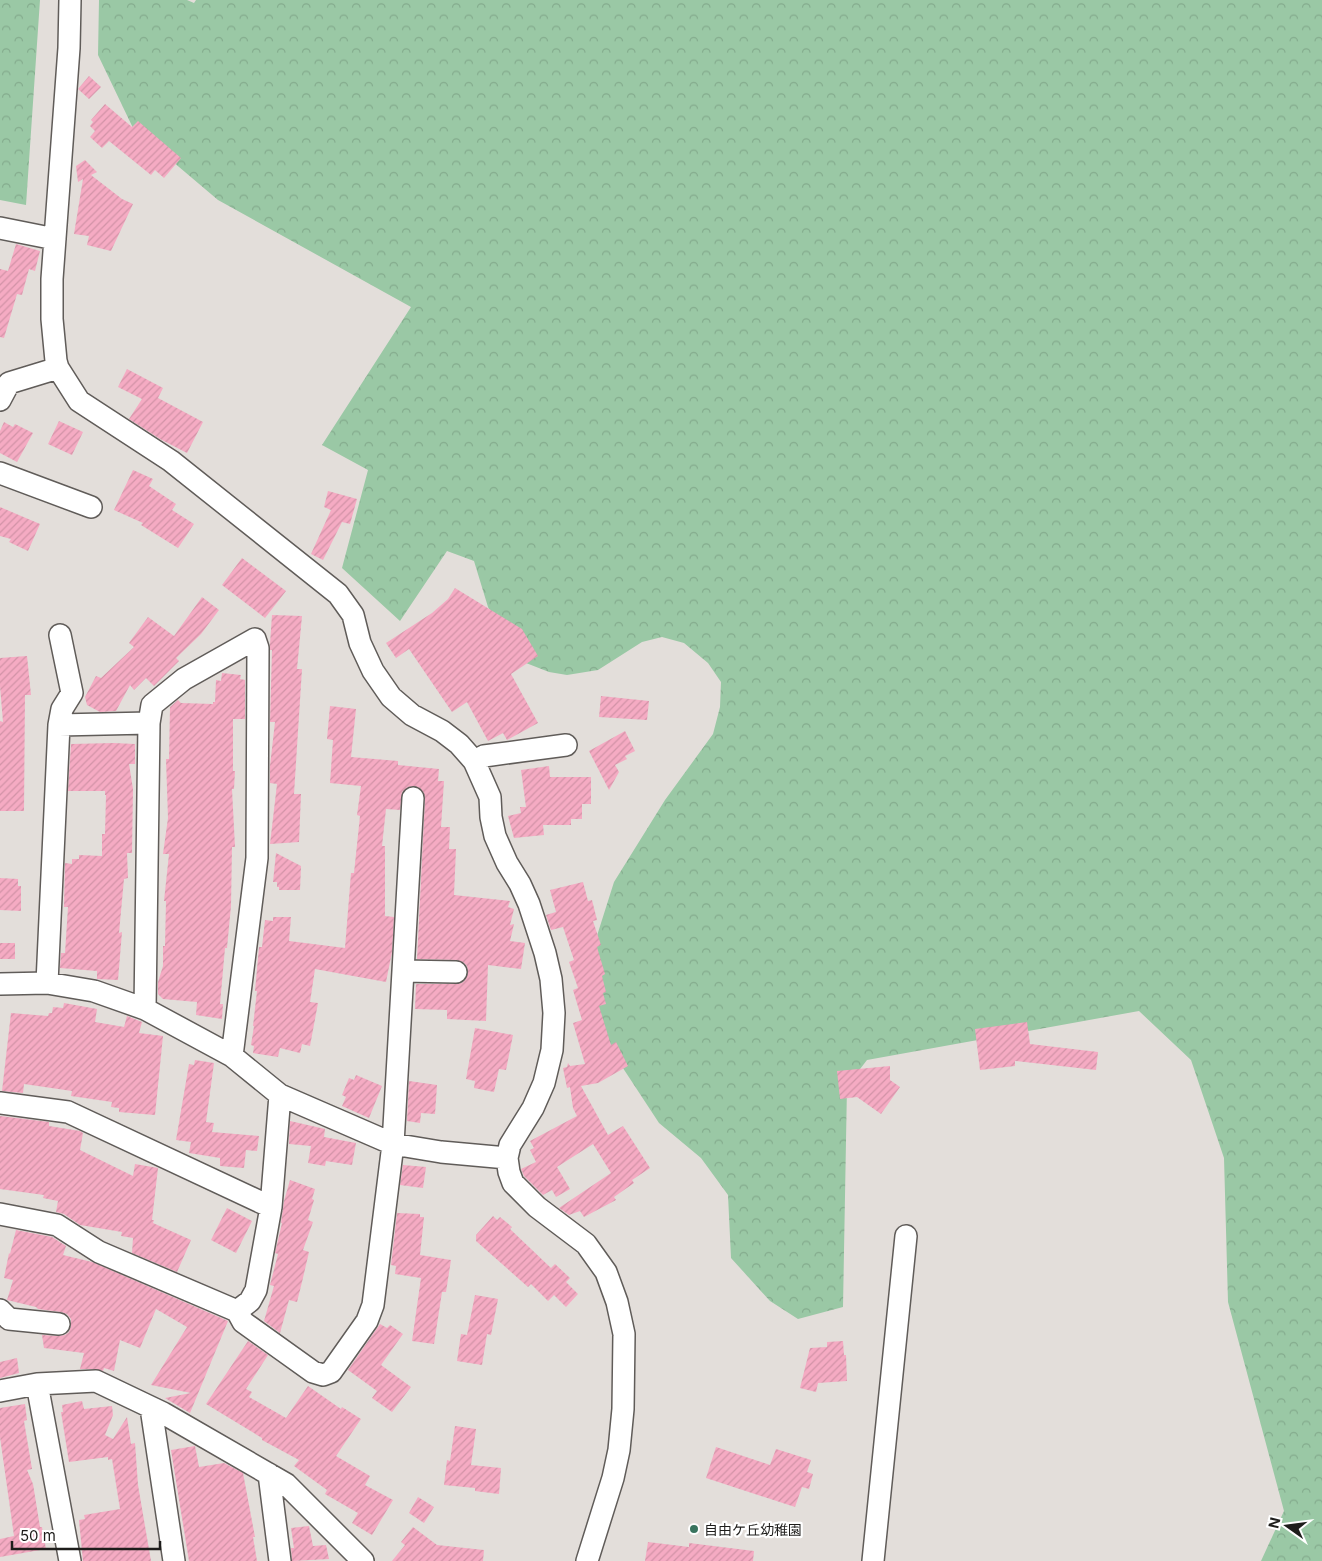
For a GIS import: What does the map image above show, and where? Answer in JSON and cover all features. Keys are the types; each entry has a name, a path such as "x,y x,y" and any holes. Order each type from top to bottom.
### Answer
{"street":[{"path":"70,0 70,48 52,279 52,319 58,368 79,401 171,461 338,594 353,615 360,643 374,671 391,697 412,715 442,731 459,744 474,761 490,797 491,817 496,836 507,864 520,884 529,904 545,953 550,979 554,1013 552,1050 544,1083 533,1108 510,1145 506,1158 509,1172 513,1184 537,1207 586,1244 606,1272 617,1302 624,1334 623,1409 619,1450 613,1478 587,1561"},
{"path":"0,228 56,239"},
{"path":"0,400 9,383 58,368"},
{"path":"0,473 91,507"},
{"path":"47,983 59,725 62,709 72,693 60,635"},
{"path":"145,1009 149,723 152,705 184,679 256,639 258,648 257,858 232,1056"},
{"path":"59,725 149,723"},
{"path":"474,761 484,756 566,745"},
{"path":"0,1215 57,1225 99,1252 237,1311 243,1322 313,1372 323,1375 331,1372 367,1321 373,1305 393,1144 413,798"},
{"path":"403,971 456,972"},
{"path":"0,984 47,983 94,991 145,1009 232,1056 280,1095 393,1144 441,1152 506,1158"},
{"path":"237,1311 250,1301 256,1290 271,1207 280,1095"},
{"path":"0,1103 68,1112 271,1207"},
{"path":"873,1561 906,1236"},
{"path":"0,1310 9,1319 59,1324"},
{"path":"0,1391 37,1384 96,1381 150,1408 286,1484 363,1561"},
{"path":"37,1384 70,1561"},
{"path":"150,1408 174,1561"},
{"path":"269,1474 280,1561"}],"green space":[{"path":"0,0 40,0 26,205 0,200"},
{"path":"99,0 187,0 194,3 196,0 1322,0 1322,1561 1261,1561 1284,1511 1228,1302 1224,1158 1191,1060 1139,1011 867,1060 847,1086 843,1307 798,1319 770,1301 731,1258 728,1195 701,1158 659,1123 617,1059 590,999 595,942 614,882 665,800 713,734 720,707 721,682 708,663 684,643 662,637 642,642 598,670 567,675 549,672 526,663 505,639 488,607 474,561 447,551 400,621 342,568 368,470 322,445 411,307 218,200 133,128 98,55"}],"building":[{"path":"89,76 101,87 89,99 78,89"},
{"path":"105,104 132,127 138,121 181,158 164,178 155,170 151,175 109,141 102,148 90,137 95,131 90,126 93,122 91,120"},
{"path":"85,160 97,172 91,175 122,199 133,204 111,251 87,245 89,236 74,234 83,179 78,182 76,166"},
{"path":"16,244 40,251 35,271 29,269 22,295 17,294 4,338 0,337 0,269 8,271"},
{"path":"127,369 163,388 158,398 203,422 187,453 160,439 129,419 142,399 118,387"},
{"path":"59,421 83,432 72,455 48,444"},
{"path":"4,422 13,427 15,424 33,433 17,462 0,453 0,431"},
{"path":"133,470 153,479 149,486 176,504 172,510 194,524 178,548 141,525 143,523 114,510"},
{"path":"328,491 357,499 350,524 342,522 323,560 311,554 331,510 324,507"},
{"path":"0,507 40,524 28,551 9,542 11,539 0,536"},
{"path":"242,558 286,591 265,618 222,585"},
{"path":"455,588 522,629 538,656 511,674 538,723 507,740 503,733 488,741 467,702 452,712 409,649 396,658 386,643 432,613 448,599"},
{"path":"202,597 219,610 201,634 176,658 179,661 154,686 146,678 134,690 130,685 116,711 100,712 87,705 85,697 96,676 101,678 134,647 129,643 148,617 174,636"},
{"path":"272,615 302,616 297,669 302,669 294,794 301,794 299,842 270,844 277,784 270,783 275,722 270,722"},
{"path":"27,656 31,695 25,695 24,811 0,811 0,721 3,722 0,658"},
{"path":"222,673 241,675 240,679 245,680 245,719 233,719 233,771 235,771 234,789 232,789 235,847 232,847 231,906 220,1004 223,1004 222,1019 196,1015 197,1002 163,999 158,994 158,982 163,966 163,946 165,946 166,901 164,901 169,854 163,854 168,818 166,759 169,759 170,707 178,700 181,703 213,704 215,702 216,680 221,681"},
{"path":"601,696 649,701 647,720 599,717"},
{"path":"330,706 356,709 351,757 398,761 398,765 439,769 438,781 444,781 441,827 450,827 449,849 456,849 454,895 510,901 508,907 514,909 510,925 514,924 510,941 525,943 521,969 488,965 486,1021 447,1019 447,1010 415,1009 416,984 462,983 466,979 468,972 467,966 457,960 417,959 425,799 424,793 420,788 408,787 402,792 400,810 386,809 382,846 385,846 385,916 394,917 392,952 386,982 315,969 310,1002 318,1003 310,1046 302,1044 300,1053 280,1048 278,1057 253,1053 254,1046 251,1045 257,991 255,991 259,947 262,947 265,920 273,921 273,917 291,917 289,941 345,948 351,873 354,873 360,816 357,815 361,786 330,783 333,740 327,739"},
{"path":"625,731 635,751 625,756 627,759 615,765 619,772 609,790 589,751"},
{"path":"71,744 135,744 135,764 129,764 133,789 132,853 127,853 128,878 124,879 119,933 122,932 118,980 97,979 97,971 60,968 61,953 65,953 68,907 64,907 65,863 72,864 72,859 79,859 79,855 102,856 102,834 105,834 105,791 68,791"},
{"path":"549,766 550,777 591,777 591,804 582,804 582,819 571,819 571,825 543,825 544,835 514,838 508,816 521,813 520,807 526,807 521,770"},
{"path":"276,853 301,866 300,890 279,890 277,882 273,882"},
{"path":"0,878 18,879 18,886 21,886 21,911 0,910"},
{"path":"583,882 588,901 592,900 597,920 593,921 601,945 597,947 605,974 602,976 606,992 603,993 606,1004 599,1006 611,1045 616,1042 628,1066 598,1083 581,1086 608,1135 623,1126 650,1168 632,1180 634,1183 614,1197 616,1200 584,1217 580,1211 569,1215 559,1208 611,1173 593,1144 557,1167 570,1189 556,1197 552,1190 543,1195 524,1176 521,1169 536,1162 530,1150 534,1148 530,1141 577,1116 573,1108 570,1087 567,1088 563,1068 567,1067 568,1063 570,1066 585,1064 573,1023 582,1020 573,990 578,988 569,962 574,960 563,927 551,930 546,915 556,912 550,890"},
{"path":"0,943 15,943 15,959 0,959"},
{"path":"64,1003 97,1009 95,1022 124,1027 127,1016 142,1022 139,1033 163,1036 155,1115 119,1112 119,1108 111,1107 112,1102 71,1096 72,1091 24,1084 23,1093 2,1091 11,1013 48,1016 49,1013 52,1013 53,1007 63,1008"},
{"path":"1027,1022 1030,1044 1098,1052 1096,1070 1015,1061 1015,1066 980,1070 975,1029"},
{"path":"475,1028 513,1035 506,1070 499,1069 494,1092 474,1088 475,1081 466,1079"},
{"path":"195,1060 214,1063 206,1122 214,1123 212,1132 259,1136 257,1151 246,1150 244,1168 220,1166 220,1158 189,1153 191,1142 176,1140 189,1064 194,1065"},
{"path":"890,1066 890,1080 900,1087 881,1114 857,1097 840,1099 837,1071"},
{"path":"356,1075 382,1086 369,1118 342,1106 346,1097 342,1095 349,1078 354,1080"},
{"path":"409,1081 437,1085 435,1114 421,1113 420,1123 407,1121"},
{"path":"0,1116 49,1122 49,1126 80,1131 83,1133 80,1150 133,1176 135,1164 158,1168 153,1223 191,1240 177,1272 132,1253 133,1238 121,1236 122,1232 80,1225 64,1214 56,1212 58,1201 43,1198 44,1195 0,1189"},
{"path":"290,1121 325,1129 324,1137 356,1143 352,1165 326,1161 325,1166 308,1163 311,1146 289,1144"},
{"path":"403,1165 426,1167 423,1188 400,1185"},
{"path":"290,1180 315,1189 308,1220 313,1222 303,1250 309,1252 297,1302 289,1300 280,1333 264,1321 274,1286 270,1285 278,1254 275,1253 282,1223 284,1201"},
{"path":"227,1208 252,1221 236,1253 211,1240"},
{"path":"397,1213 420,1214 420,1217 424,1217 420,1255 451,1260 446,1292 442,1292 434,1344 412,1341 421,1278 395,1274 396,1266 391,1265"},
{"path":"493,1216 497,1220 500,1217 512,1227 510,1229 551,1268 555,1264 570,1278 566,1282 578,1294 566,1307 554,1295 548,1301 531,1284 528,1287 476,1241 476,1235"},
{"path":"16,1230 52,1237 66,1246 63,1255 92,1262 228,1321 190,1413 165,1398 191,1393 151,1385 187,1327 156,1309 140,1348 120,1340 114,1371 104,1368 103,1371 80,1369 84,1353 44,1348 42,1335 65,1335 69,1332 71,1319 67,1314 61,1312 38,1309 7,1300 13,1280 4,1278"},
{"path":"475,1295 498,1299 491,1335 487,1334 482,1365 457,1361 461,1334 467,1335"},
{"path":"380,1324 387,1328 390,1325 403,1334 381,1365 411,1387 392,1412 372,1398 377,1391 348,1370"},
{"path":"248,1341 268,1355 246,1389 252,1392 249,1397 286,1418 308,1386 341,1409 342,1407 361,1419 336,1456 370,1476 365,1485 393,1500 372,1535 352,1523 358,1513 325,1494 327,1490 294,1466 299,1460 262,1440 262,1438 206,1404"},
{"path":"843,1341 844,1355 846,1355 847,1381 818,1383 816,1392 800,1388 810,1348 827,1347 827,1342"},
{"path":"17,1358 19,1373 0,1378 0,1362"},
{"path":"82,1401 84,1409 112,1406 113,1415 105,1435 113,1439 127,1417 131,1444 135,1443 138,1485 151,1561 83,1561 79,1520 85,1519 84,1515 120,1509 112,1459 108,1460 108,1457 69,1462 61,1412 63,1412 62,1405"},
{"path":"25,1404 27,1420 24,1421 32,1469 27,1470 33,1484 40,1527 42,1527 46,1549 0,1557 0,1539 14,1536 0,1437 0,1408"},
{"path":"455,1426 476,1429 471,1465 501,1468 499,1494 475,1491 475,1488 444,1485 447,1460 450,1461"},
{"path":"195,1446 199,1467 224,1463 243,1473 255,1537 253,1537 257,1561 189,1561 171,1450"},
{"path":"716,1447 770,1465 776,1449 811,1460 807,1472 813,1474 809,1489 802,1487 795,1507 706,1478"},
{"path":"418,1497 434,1507 424,1523 409,1513"},
{"path":"309,1526 313,1546 326,1545 329,1559 292,1561 291,1548 294,1548 291,1528"},
{"path":"413,1527 437,1545 484,1550 483,1561 392,1561 405,1545 401,1542"},
{"path":"648,1542 689,1547 689,1543 754,1551 753,1561 645,1561"}],"place":[{"name":"自由ケ丘幼稚園","path":"694,1529"}]}
